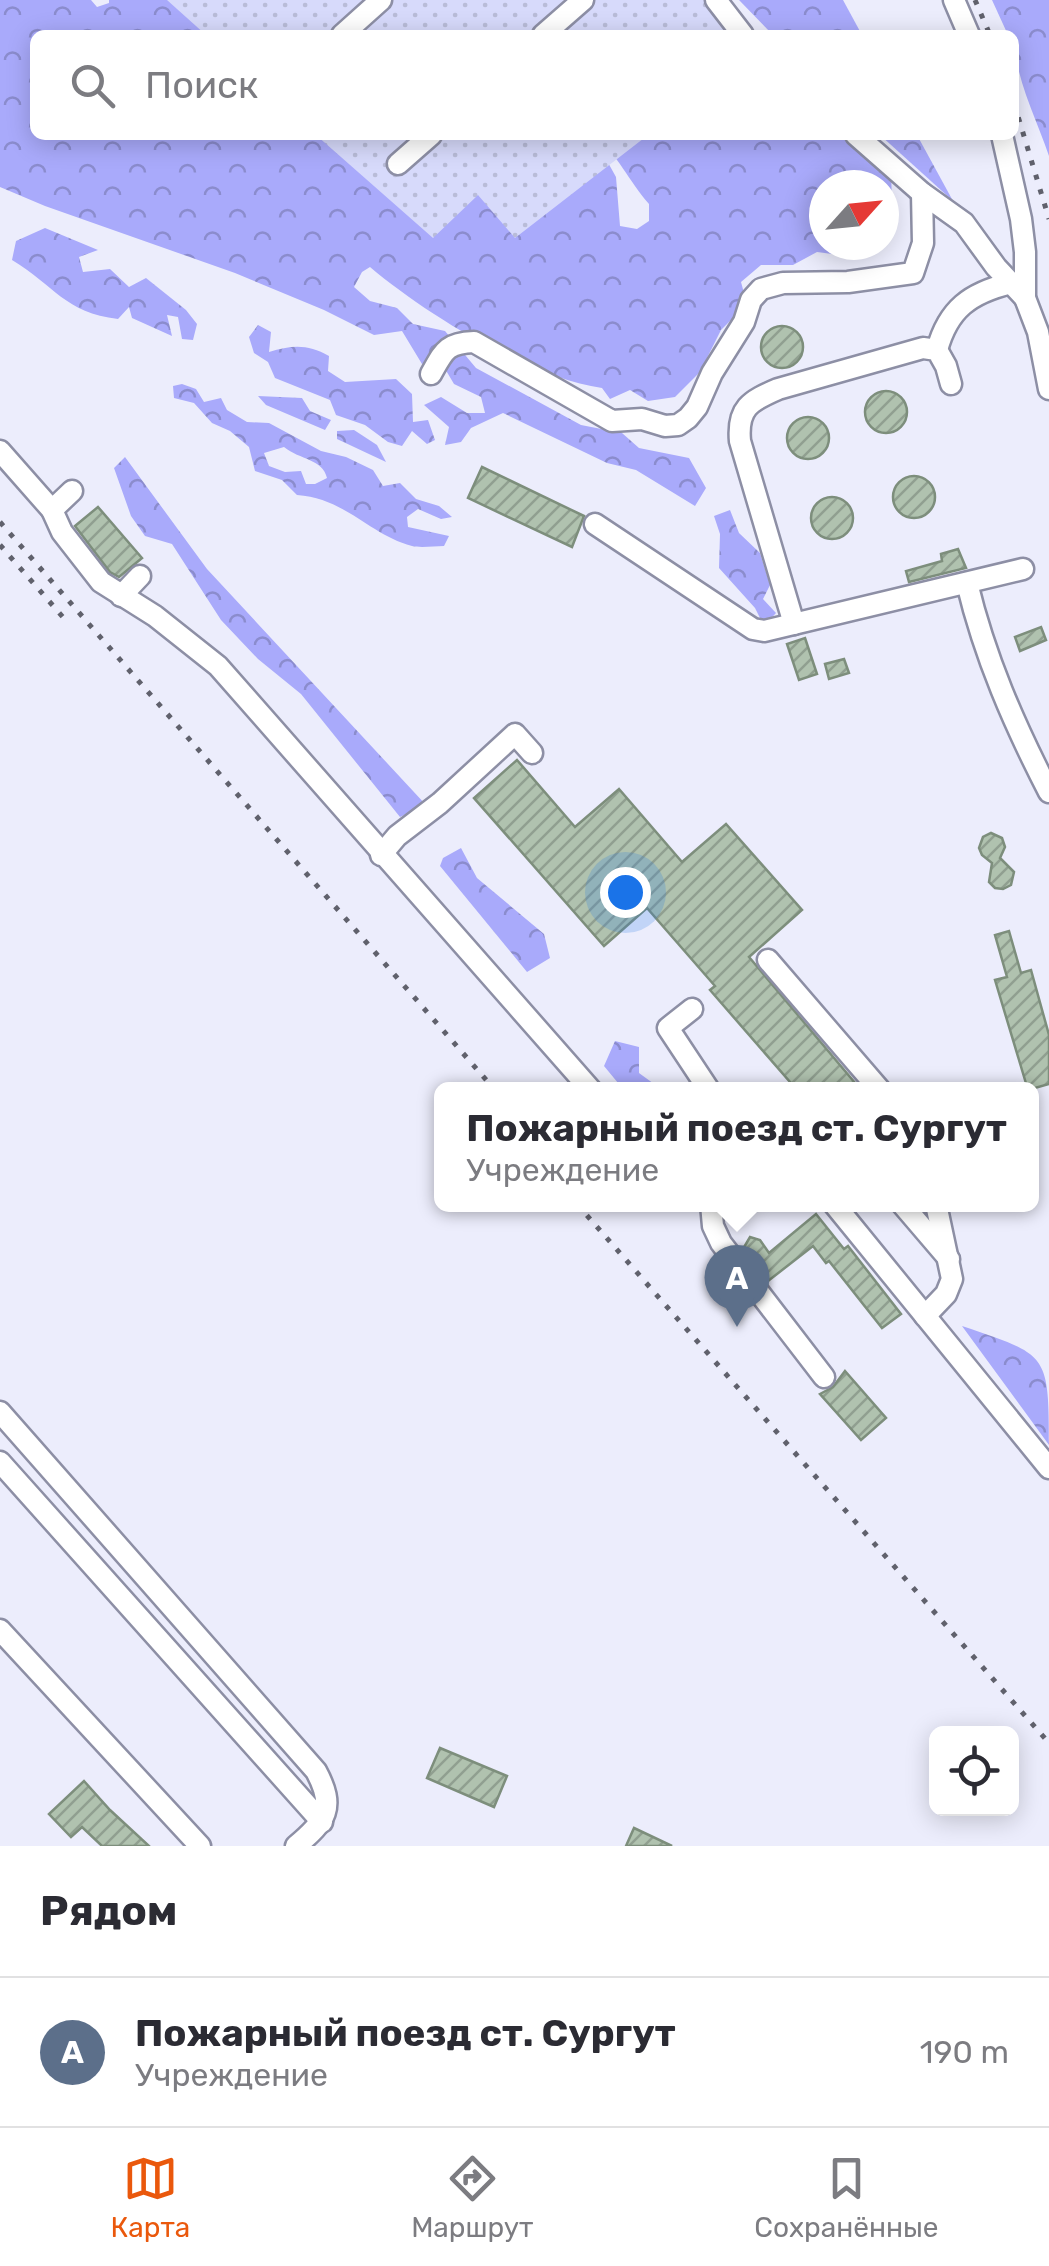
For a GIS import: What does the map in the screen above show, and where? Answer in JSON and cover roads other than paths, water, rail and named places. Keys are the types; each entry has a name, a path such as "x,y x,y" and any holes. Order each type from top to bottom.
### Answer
{"lane":[{"path":"348,30 381,0"},
{"path":"549,30 582,0"},
{"path":"716,0 739,30"},
{"path":"954,0 967,30"},
{"path":"398,164 425,140"},
{"path":"862,140 922,193 964,223 1018,291 1038,332 1049,389"},
{"path":"1003,140 1026,252 1018,291"},
{"path":"431,374 445,350 457,342 474,342 612,421 642,419 665,426 678,425 697,406 712,373 744,322 752,300 762,289 783,283 848,282 913,273 923,243 922,193"},
{"path":"951,384 937,350 944,324 958,308 979,294 1018,291"},
{"path":"794,624 740,440 738,422 743,411 755,398 778,389 923,348 937,350"},
{"path":"0,451 52,510 62,532 101,582 154,616 218,666 583,1082"},
{"path":"52,510 72,491"},
{"path":"595,524 752,629 764,631 1023,569"},
{"path":"120,596 140,576"},
{"path":"967,583 978,630 1008,712 1049,792"},
{"path":"381,854 514,734 532,753"},
{"path":"768,960 873,1082"},
{"path":"692,1009 668,1028 704,1082"},
{"path":"712,1212 720,1243 748,1274 824,1378"},
{"path":"840,1212 1049,1468"},
{"path":"909,1212 950,1260"},
{"path":"924,1316 946,1294 952,1280 938,1212"},
{"path":"0,1412 316,1771 328,1804 322,1822 296,1846"},
{"path":"0,1462 322,1822"},
{"path":"0,1630 200,1846"}],"railway":[{"path":"975,0 988,30"},
{"path":"1019,120 1049,219"},
{"path":"0,522 488,1082"},
{"path":"0,545 69,624"},
{"path":"584,1212 1049,1743"}],"place":[{"name":"Пожарный поезд ст. Сургут","path":"737,1327"}]}
